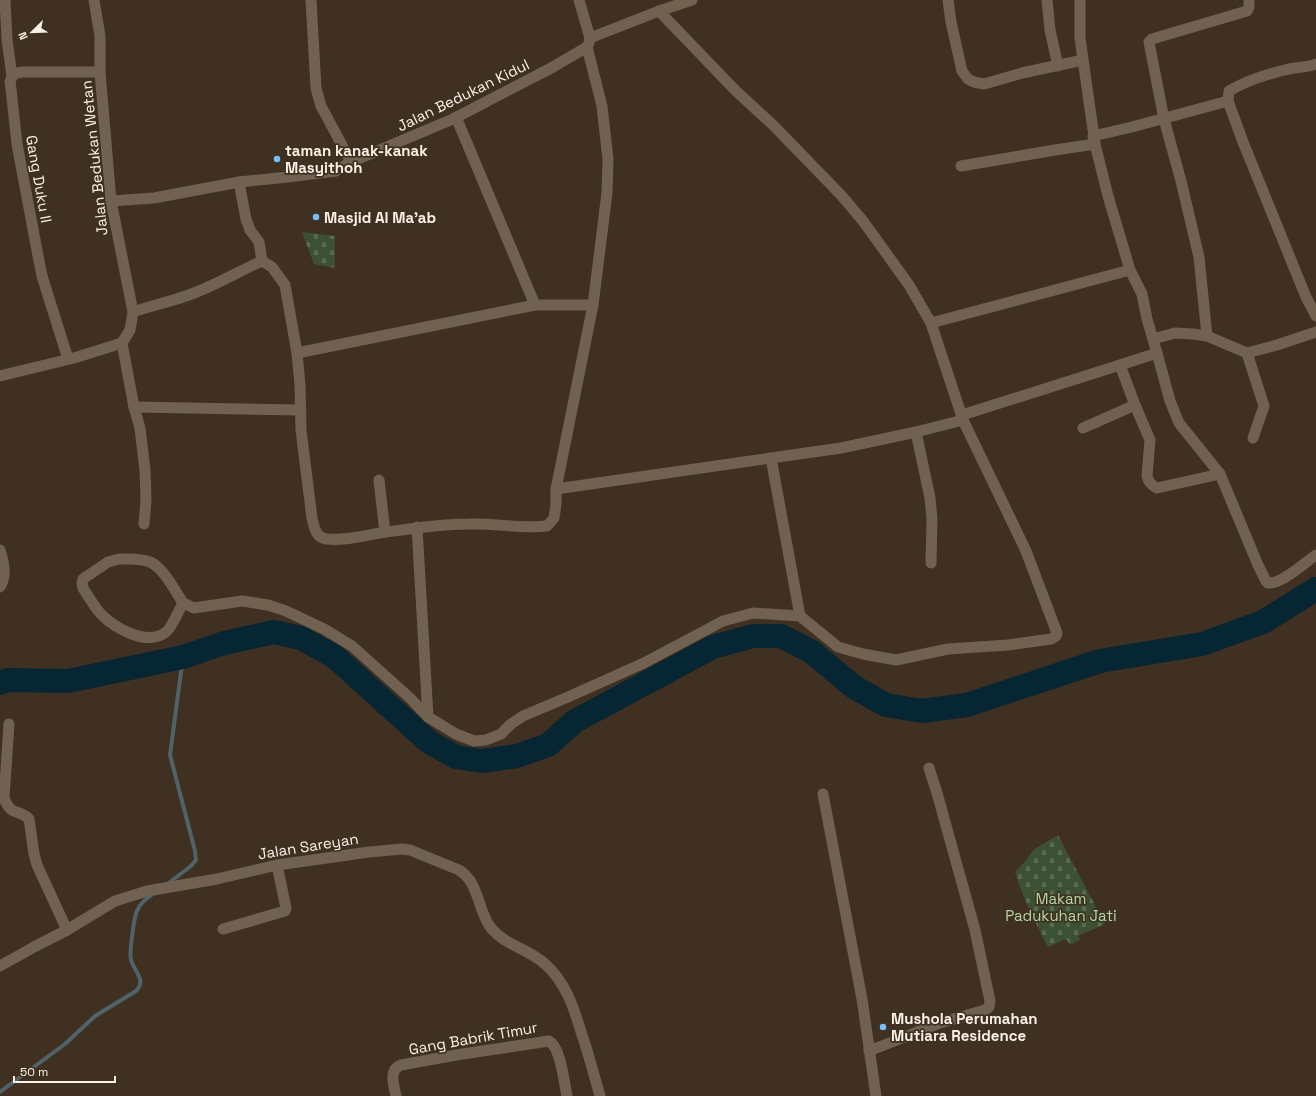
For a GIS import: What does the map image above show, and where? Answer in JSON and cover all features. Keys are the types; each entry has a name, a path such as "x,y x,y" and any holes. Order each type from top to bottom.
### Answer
{"street":[{"name":"Gang Duku II","path":"5,0 7,40 12,76 10,89 17,144 42,276 68,359"},
{"name":"Jalan Bedukan Wetan","path":"94,0 100,36 100,72 111,201 133,312 130,330 122,343"},
{"path":"311,0 316,88 321,106 350,162"},
{"path":"239,182 246,219 250,230 258,242 262,261 272,267 285,285 300,385 301,430 312,518 315,531 320,537 325,539 341,539 417,527 469,524 531,528 548,526 554,518 556,489 592,305 607,193 608,159 602,106 578,0"},
{"name":"Jalan Bedukan Kidul","path":"111,201 154,198 239,182 336,171 350,162 456,117 554,67 588,42 663,7 692,0"},
{"path":"948,0 962,71 968,79 974,82 984,84 1022,73 1083,60"},
{"path":"1047,0 1050,30 1058,66"},
{"path":"1080,0 1080,38 1094,140 1108,196 1130,270 1142,294 1156,353 1170,401 1179,423 1220,474 1258,565 1268,583 1288,576 1316,555"},
{"path":"1207,336 1199,257 1181,181 1164,119 1149,42 1152,39 1248,10 1248,0"},
{"path":"182,603 167,632 158,636 144,639 119,628 100,613 83,588 82,583 83,579 108,562 119,559 132,559 150,562 159,567 182,603 194,608 242,601 268,605 286,611 324,629 352,646 428,716 456,734 474,741 486,740 501,734 511,724 523,716 644,662 722,621 753,613 800,616 838,647 863,654 896,660 948,649 1008,645 1051,639 1056,636 1057,633 1026,550 962,418 931,322 909,285 863,221 845,200 663,7"},
{"path":"1316,64 1286,70 1238,86 1229,91 1228,101 1243,142 1306,297 1316,316"},
{"path":"12,76 17,72 100,72"},
{"path":"961,166 1055,150 1228,101"},
{"path":"456,117 535,305"},
{"path":"133,312 207,288 262,261"},
{"path":"931,322 1130,270"},
{"path":"296,354 535,305 592,305"},
{"path":"1153,339 1175,333 1207,336 1247,353 1316,332"},
{"path":"0,376 68,359 122,343 134,407 140,428 145,470 146,500 144,524"},
{"path":"556,489 841,448 916,432 1156,353"},
{"path":"1247,353 1264,406 1253,438"},
{"path":"1120,365 1150,440 1147,476 1153,486 1157,488 1220,474"},
{"path":"1083,428 1135,405"},
{"path":"134,407 301,410"},
{"path":"916,432 930,498 932,519 931,563"},
{"path":"771,458 800,616"},
{"path":"378,480 385,532"},
{"path":"417,527 428,716"},
{"path":"0,550 3,559 4,571 0,587"},
{"path":"9,724 4,798 7,806 11,810 26,816 29,819 37,865 67,930"},
{"path":"869,1052 940,1023 984,1010 989,1007 990,1001 975,930 929,768"},
{"path":"823,794 862,998 876,1096"},
{"name":"Jalan Sareyan","path":"0,966 67,930 115,901 147,891 217,879 277,865 369,852 402,849 410,850 460,870 472,882 490,927 504,940 542,962 558,977 570,1000 589,1056 600,1096"},
{"path":"223,929 285,911 286,908 277,865"},
{"name":"Gang Babrik Timur","path":"396,1096 392,1074 396,1067 401,1065 549,1041 552,1042 557,1050 567,1096"}],"green space":[{"path":"302,232 335,236 335,268 314,264"},
{"name":"Makam Padukuhan Jati","path":"1058,835 1105,924 1078,936 1080,940 1070,945 1066,939 1048,947 1030,910 1015,872 1033,850"}],"waterway":[{"path":"0,683 8,680 68,681 183,657 224,643 274,632 301,638 335,657 429,742 456,757 482,761 517,756 548,745 575,721 713,647 753,636 781,636 812,652 854,687 886,705 922,711 967,705 1100,661 1202,644 1263,622 1316,589"},
{"path":"166,885 191,866 196,860 170,755 183,657"},
{"path":"0,1092 65,1044 95,1016 136,991 139,987 140,979 131,960 131,943 135,920 140,906 154,893"}],"place":[{"name":"taman kanak-kanak Masyithoh","path":"277,159"},
{"name":"Masjid Al Ma'ab","path":"316,217"},
{"name":"Mushola Perumahan Mutiara Residence","path":"883,1027"}]}
